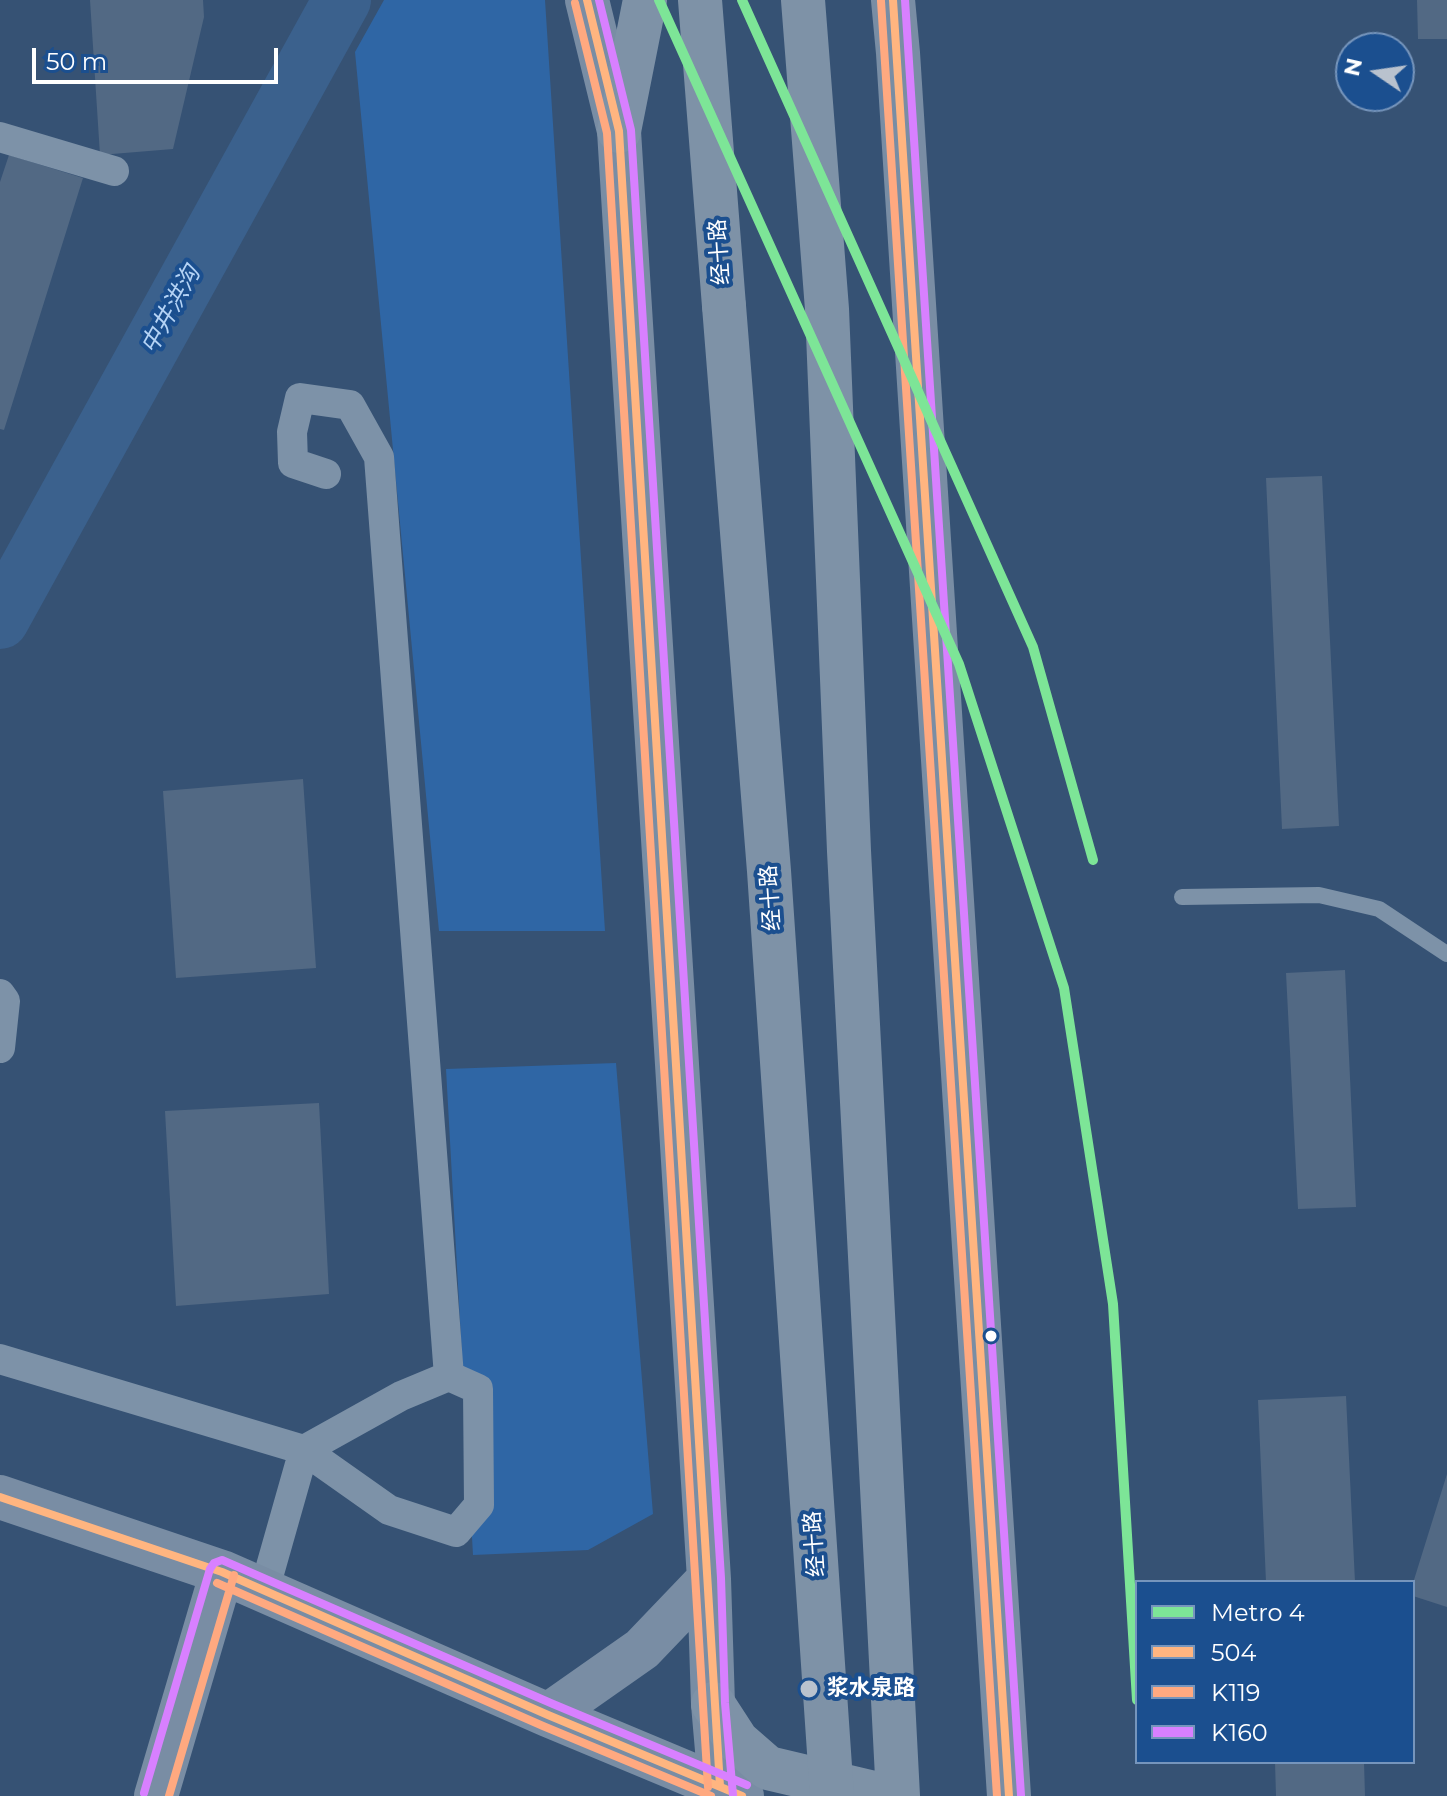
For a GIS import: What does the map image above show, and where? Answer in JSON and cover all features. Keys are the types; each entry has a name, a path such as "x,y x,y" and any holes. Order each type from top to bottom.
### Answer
{"highway":[{"path":"619,131 645,0"},
{"name":"经十路","path":"700,0 769,871 832,1796"},
{"path":"803,0 827,309 849,851 898,1796"},
{"path":"713,1704 737,1741 768,1768 886,1796"}],"main road":[{"path":"587,0 619,131 709,1579 713,1704 728,1793"},
{"path":"893,0 1009,1796"},
{"path":"0,1497 222,1572 728,1793"},
{"path":"156,1796 222,1572"},
{"path":"548,1715 642,1649 709,1579"}],"street":[{"path":"0,137 114,171"},
{"path":"326,474 293,463 292,432 300,398 350,405 379,457 449,1376"},
{"path":"0,994 5,1001 0,1048"},
{"path":"0,1359 304,1450 389,1510 456,1532 479,1505 478,1389 449,1376 401,1396 304,1450 264,1591"}],"lane":[{"path":"1182,897 1319,895 1379,909 1447,954"}],"shaded area":[{"path":"384,0 545,0 605,931 439,931 355,52"},
{"path":"616,1063 653,1514 588,1550 473,1555 446,1069"}],"building":[{"path":"90,0 203,0 204,17 173,149 100,155"},
{"path":"1417,0 1447,0 1447,39 1418,39"},
{"path":"9,155 83,178 4,430 0,429 0,182"},
{"path":"1322,476 1339,826 1282,829 1266,478"},
{"path":"303,779 316,968 176,978 163,791"},
{"path":"1345,970 1356,1207 1298,1209 1286,973"},
{"path":"319,1103 329,1294 176,1306 165,1111"},
{"path":"1346,1396 1355,1580 1266,1580 1258,1400"},
{"path":"1447,1474 1447,1607 1415,1597 1414,1580"},
{"path":"1275,1764 1364,1764 1365,1796 1276,1796"}],"waterway":[{"name":"中井洪沟","path":"0,620 342,0"}],"metro line":[{"name":"4","path":"659,0 959,664 1064,988 1113,1304 1135,1667"},
{"name":"4","path":"742,0 1033,647 1093,860"}],"transit line":[{"name":"504","path":"587,0 619,131 720,1786"},
{"name":"K160","path":"599,0 631,130 733,1795"},
{"name":"504","path":"893,0 1009,1796"},
{"name":"K160","path":"905,0 1021,1795"},
{"name":"K119","path":"881,1 997,1796"},
{"name":"K119","path":"575,3 607,133 708,1787"},
{"name":"504","path":"0,1497 222,1572 742,1796"},
{"name":"K160","path":"144,1793 210,1569 222,1560 747,1785"},
{"name":"K119","path":"169,1796 234,1575"},
{"name":"K119","path":"217,1583 711,1796"}],"place":[{"name":"浆水泉路","path":"809,1689"}]}
